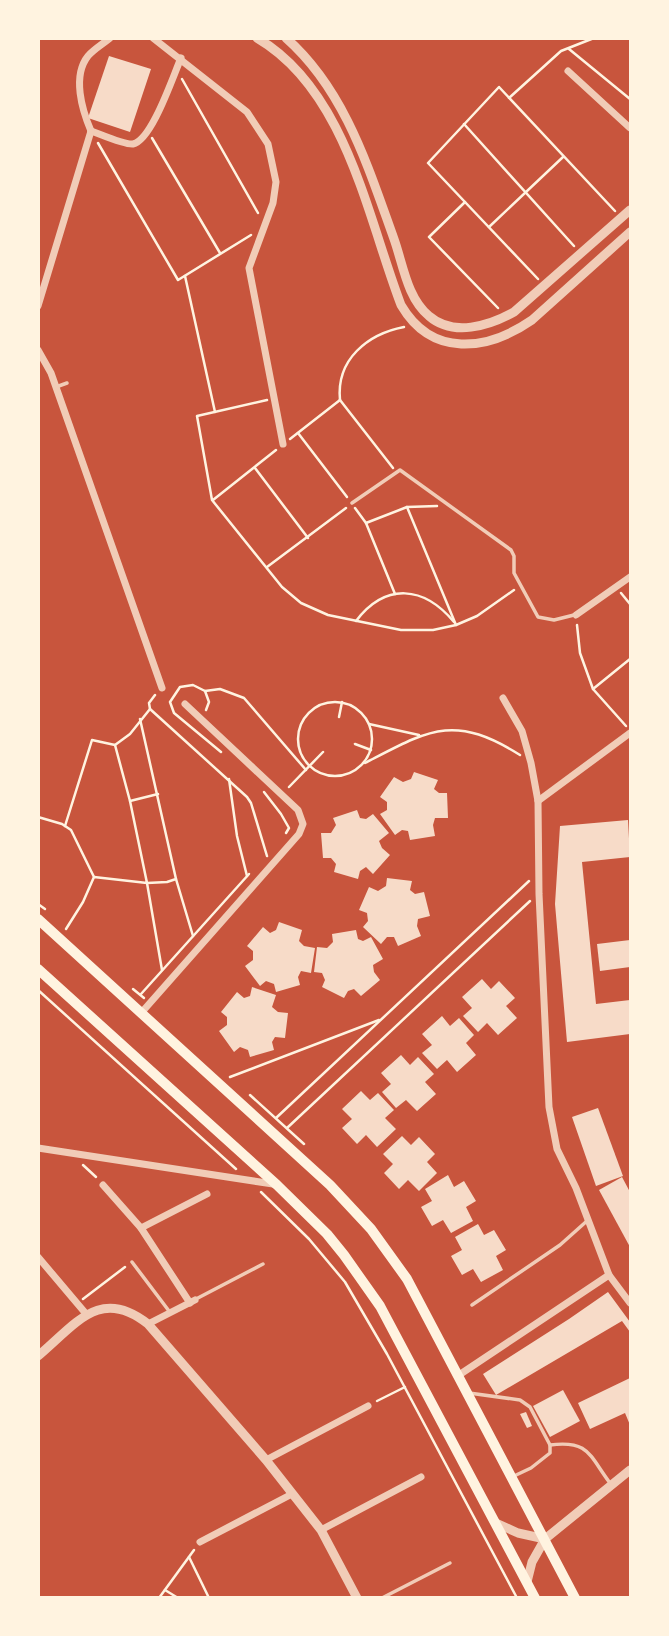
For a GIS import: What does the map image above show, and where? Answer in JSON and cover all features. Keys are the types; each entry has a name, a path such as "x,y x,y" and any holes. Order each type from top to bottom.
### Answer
{"main road":[{"path":"38,919 276,1135 352,1208 390,1253 431,1321 575,1598"},
{"path":"38,969 277,1185 327,1234 344,1255 380,1306 535,1598"}],"street":[{"path":"38,306 91,131 80,96 83,63 110,38"},
{"path":"153,38 247,111 268,144 276,182 273,202 249,268 283,444"},
{"path":"257,38 306,80 331,117 401,305 415,325 432,337 444,342 480,343 517,330 532,320 631,232"},
{"path":"286,38 314,66 347,117 412,291 422,310 437,322 463,328 500,320 514,312 631,210"},
{"path":"91,131 131,144 138,142 149,132 181,58"},
{"path":"568,71 631,128"},
{"path":"38,349 46,360 56,387 162,688"},
{"path":"576,615 631,577"},
{"path":"503,698 522,731 538,802 539,894 549,1107 557,1149 610,1275 631,1303"},
{"path":"142,1012 299,834 303,824 298,810 185,704"},
{"path":"538,802 631,732"},
{"path":"38,1148 277,1185"},
{"path":"103,1185 141,1228 192,1301 148,1324"},
{"path":"141,1228 207,1194"},
{"path":"38,1257 87,1315"},
{"path":"459,1375 610,1275"},
{"path":"38,1356 87,1315 98,1310 118,1307 136,1314 148,1324 266,1460 321,1530 357,1598"},
{"path":"266,1460 368,1406"},
{"path":"527,1582 532,1562 545,1539 631,1470"},
{"path":"321,1530 421,1477"},
{"path":"200,1542 292,1494"},
{"path":"496,1523 545,1539"}],"lane":[{"path":"56,387 67,383"},
{"path":"352,503 400,470 511,550 514,573 538,617 554,620 576,615"},
{"path":"472,1305 560,1245 588,1220"},
{"path":"132,1262 170,1313"},
{"path":"192,1301 263,1264"},
{"path":"468,1393 520,1400 530,1407 550,1445 550,1453 512,1476"},
{"path":"550,1445 568,1443 585,1449 612,1485"},
{"path":"382,1598 450,1563"}],"path":[{"path":"509,98 561,51 594,38"},
{"path":"569,49 631,99"},
{"path":"91,131 178,280 265,226 176,69"},
{"path":"542,282 428,163 499,87 615,211"},
{"path":"464,124 577,249"},
{"path":"149,132 220,254"},
{"path":"489,227 563,156"},
{"path":"465,202 429,237 503,313"},
{"path":"185,276 215,412"},
{"path":"394,469 340,400 342,376 349,361 362,345 373,337 386,330 415,325"},
{"path":"274,399 197,416 212,500 282,587 301,603 328,615 401,631 433,630 456,625 477,616 520,585"},
{"path":"298,433 366,523 395,594"},
{"path":"254,467 309,538"},
{"path":"267,567 352,503"},
{"path":"366,523 408,507 451,505"},
{"path":"408,507 456,625"},
{"path":"617,588 631,604"},
{"path":"356,621 372,603 386,595 410,593 424,597 442,608 456,625"},
{"path":"576,615 580,653 593,689 631,732"},
{"path":"593,689 631,659"},
{"path":"226,757 174,712 170,702 180,687 193,685 205,691 220,689 244,698 306,770"},
{"path":"162,688 149,703 150,709 229,779 251,803 267,857 275,848"},
{"path":"203,721 209,702 205,691"},
{"path":"364,763 371,750 372,735 369,724 359,710 342,702 330,702 316,707 302,722 297,743 302,757 324,775 338,776 352,772 419,735 443,729 466,730 487,737 531,763"},
{"path":"339,717 342,702"},
{"path":"65,826 92,740 115,745 130,734 150,709"},
{"path":"140,719 176,879 193,936"},
{"path":"369,724 419,735"},
{"path":"355,744 371,750"},
{"path":"115,745 130,801 162,970"},
{"path":"282,794 323,752"},
{"path":"229,779 237,836 247,876"},
{"path":"264,793 289,828 284,838"},
{"path":"130,801 158,794"},
{"path":"38,817 71,830 94,877 83,902 66,929"},
{"path":"140,995 257,866"},
{"path":"276,1118 539,872"},
{"path":"94,877 146,883 176,879"},
{"path":"287,1128 539,894"},
{"path":"38,990 248,1180 309,1239 345,1282 405,1387 517,1598"},
{"path":"230,1077 382,1018"},
{"path":"72,1153 103,1185"},
{"path":"77,1303 132,1262"},
{"path":"368,1406 420,1379"},
{"path":"159,1598 200,1542"},
{"path":"189,1557 209,1598"},
{"path":"164,1590 178,1598"}],"building":[{"path":"109,56 151,69 130,132 88,118"},
{"path":"414,772 438,780 434,789 439,793 447,793 448,818 435,818 435,836 410,840 408,831 402,830 395,835 380,814 387,810 387,802 380,797 394,777 403,782 411,779"},
{"path":"357,810 360,818 366,819 373,814 389,833 379,841 390,855 373,874 366,867 360,871 358,879 334,872 336,864 331,858 323,858 321,833 331,833 336,825 333,818"},
{"path":"628,820 630,857 582,862 596,1004 630,1000 630,1034 567,1042 555,904 560,826"},
{"path":"387,878 412,881 410,890 415,894 424,892 430,916 418,919 417,926 421,936 398,946 394,937 387,937 381,944 363,927 368,921 367,913 359,910 369,887 378,891 386,886"},
{"path":"279,922 302,930 299,941 304,946 315,948 311,973 301,971 298,977 300,985 276,992 274,984 266,981 260,986 245,966 253,960 253,951 247,946 263,927 270,933 276,930"},
{"path":"356,930 358,939 363,941 371,937 383,959 373,965 380,980 361,996 354,989 348,991 344,998 322,987 325,980 322,973 314,972 317,947 327,948 333,942 332,934"},
{"path":"630,940 630,967 600,971 597,944"},
{"path":"482,979 491,989 499,981 515,998 506,1006 517,1018 498,1035 487,1023 478,1032 463,1016 472,1008 462,997"},
{"path":"252,987 276,995 272,1007 278,1012 288,1013 285,1038 275,1037 272,1042 274,1050 250,1057 248,1050 240,1047 234,1052 219,1031 227,1025 227,1017 221,1012 237,992 244,998 250,996"},
{"path":"442,1016 450,1026 459,1018 474,1035 466,1043 476,1055 457,1072 447,1060 437,1069 422,1053 432,1045 422,1034"},
{"path":"401,1055 410,1065 418,1057 434,1074 425,1082 436,1094 417,1111 406,1100 396,1108 382,1092 391,1084 381,1073"},
{"path":"361,1091 370,1100 378,1093 394,1110 385,1118 396,1129 377,1147 366,1135 357,1144 342,1128 352,1119 342,1109"},
{"path":"598,1108 623,1176 596,1186 572,1117"},
{"path":"402,1136 411,1145 419,1137 435,1154 427,1162 437,1173 419,1191 408,1180 399,1189 384,1173 393,1164 383,1154"},
{"path":"448,1175 454,1187 464,1181 476,1201 466,1207 473,1221 451,1233 443,1220 432,1226 421,1207 432,1201 425,1189"},
{"path":"622,1177 630,1192 630,1247 599,1190"},
{"path":"478,1224 484,1235 494,1230 506,1250 496,1256 503,1270 481,1282 473,1269 462,1275 451,1256 462,1250 455,1237"},
{"path":"608,1292 630,1322 630,1332 622,1321 496,1395 483,1374"},
{"path":"630,1378 630,1425 625,1413 590,1429 578,1403"},
{"path":"563,1390 580,1421 550,1437 533,1406"},
{"path":"526,1412 532,1426 527,1428 520,1414"}]}
